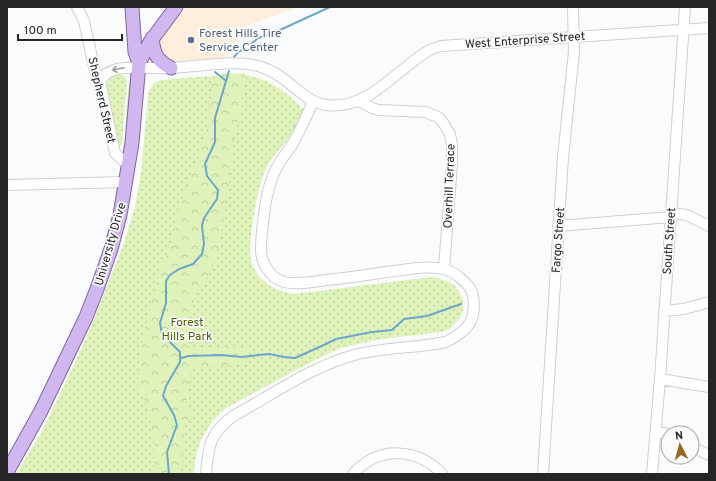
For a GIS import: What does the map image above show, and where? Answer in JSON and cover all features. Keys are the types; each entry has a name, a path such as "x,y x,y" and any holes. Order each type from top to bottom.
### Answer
{"main road":[{"path":"132,7 135,52 139,66"},
{"name":"University Drive","path":"7,472 41,411 86,317 111,249 120,215 132,143 139,66 143,53 152,38 176,7"},
{"path":"152,38 153,49 156,56 161,63 171,68"}],"street":[{"name":"Shepherd Street","path":"77,7 84,21 96,71 100,80 115,153 128,165"},
{"name":"Fargo Street","path":"543,474 563,157 575,37 573,7"},
{"name":"South Street","path":"652,474 660,379 685,7"},
{"name":"West Enterprise Street","path":"359,100 377,89 424,53 436,47 446,45 709,28"},
{"path":"100,80 107,73 116,69 139,66 171,68 232,64 252,65 265,68 281,76 306,97 324,105 338,105 359,100"},
{"name":"Overhill Terrace","path":"359,100 372,108 379,110 425,112 442,121 450,134 452,145 452,163 444,269"},
{"path":"206,474 210,444 215,434 235,415 320,368 344,358 380,350 438,344 451,340 466,329 472,317 473,297 468,285 444,269 422,268 313,282 293,283 280,280 266,268 262,257 261,244 263,217 269,188 276,168 299,133 313,101"},
{"path":"7,185 126,182"},
{"path":"558,226 671,215 687,215 709,226"},
{"path":"664,311 684,309 709,302"},
{"path":"660,379 709,387"},
{"path":"656,431 660,432"},
{"path":"353,474 371,459 396,453 422,458 442,474"}],"shaded area":[{"path":"187,7 299,7 243,27 228,57 173,62 161,58 158,43 161,37"}],"green space":[{"path":"244,73 246,77 242,94 242,111 235,129 224,215 217,255 195,298 187,319 186,335 190,346 203,348 243,346 247,349 245,362 239,365 200,367 193,369 190,374 186,405 192,412 185,423 181,474 154,474 154,442 148,406 138,386 139,355 160,268 172,244 178,211 209,123 212,84 216,74"},
{"path":"118,74 125,76 124,77 127,80 122,144 118,147 106,86 109,78"},
{"name":"Forest Hills Park","path":"235,74 255,77 273,84 296,102 303,110 299,124 269,163 259,188 250,241 251,258 253,267 257,274 269,285 294,294 433,277 447,281 455,286 460,293 463,302 463,311 459,319 450,329 442,332 381,339 341,348 313,361 226,408 212,422 202,438 196,455 194,474 16,474 41,433 65,384 88,334 124,243 135,206 141,174 148,95 151,87 155,83 162,80"},
{"path":"129,79 131,88 125,149 122,150 124,144"}],"waterway":[{"path":"234,57 239,51 249,49 251,44 258,38 269,35 330,7"},
{"path":"169,474 167,452 177,425 174,415 163,396 166,386 180,362 180,352 162,334 160,323 166,303 166,281 170,275 179,269 193,264 202,254 204,244 202,226 204,218 217,199 218,190 207,176 205,164 215,142 215,118 229,71"},
{"path":"215,72 225,80"},
{"path":"181,358 189,356 222,355 241,357 269,354 295,358 336,339 392,330 404,319 427,316 461,304"}],"place":[{"name":"Forest Hills Tire Service Center","path":"191,40"}]}
